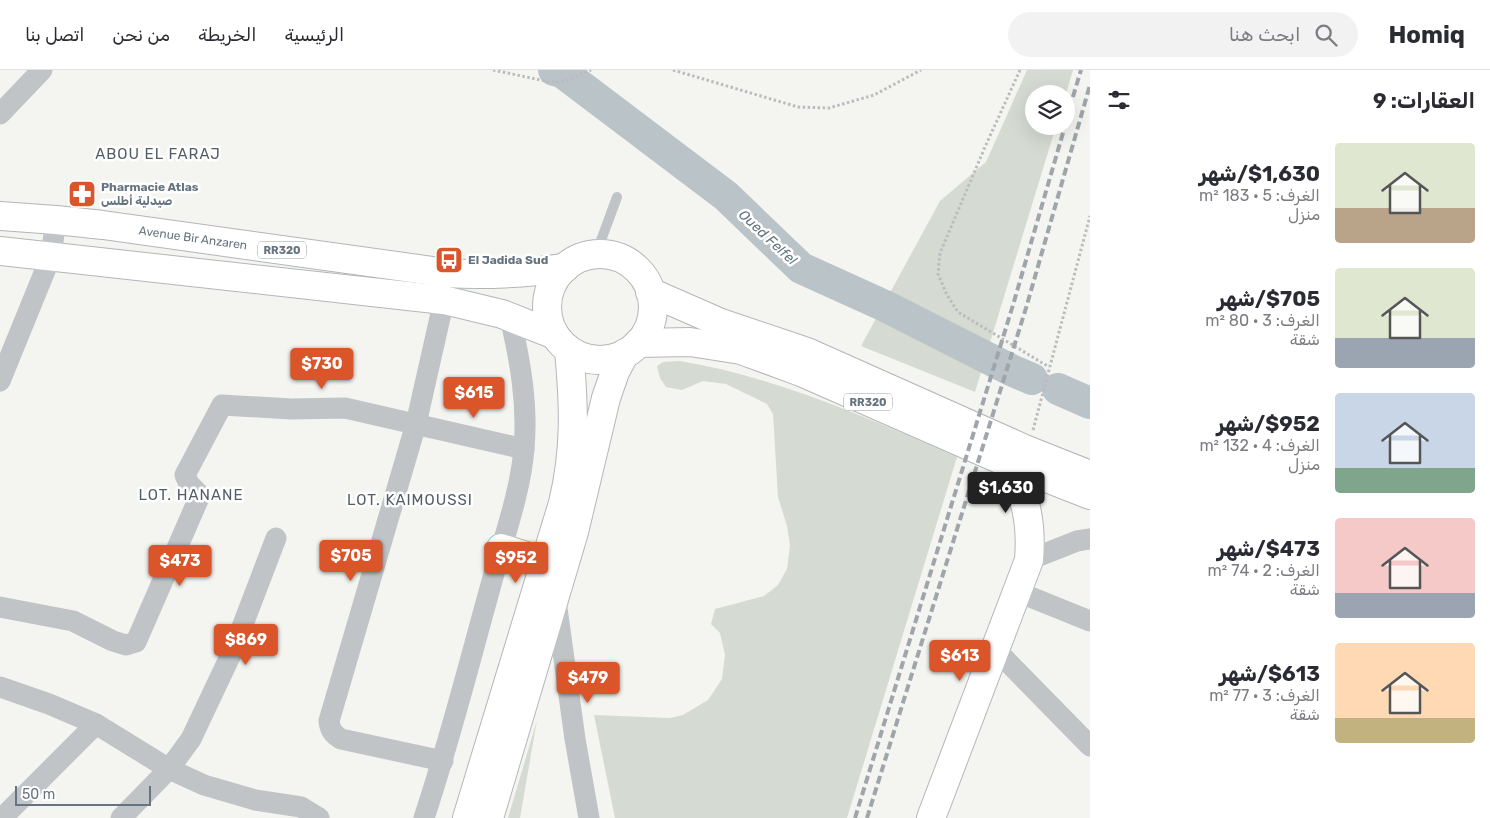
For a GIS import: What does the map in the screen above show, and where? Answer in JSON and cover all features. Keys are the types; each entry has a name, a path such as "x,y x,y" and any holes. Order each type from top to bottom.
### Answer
{"main road":[{"name":"Avenue Bir Anzaren","path":"0,216 56,220 447,273 476,275 506,274 565,268"},
{"name":"RR320","path":"0,251 444,300 485,309 510,317 562,343 579,356 591,359 602,360 631,348 690,342 741,350 1017,456 1090,475"},
{"name":"RR320","path":"562,343 549,321 547,305 552,284 565,268 585,256 596,254"},
{"path":"489,818 574,532 606,398 615,372 631,348 645,334 650,319 652,303 646,281 630,264 614,256 596,254"},
{"name":"RR320","path":"650,292 721,323 814,355 1017,456 1090,495"},
{"path":"467,818 563,503 569,477 573,449 573,394 562,343"},
{"path":"930,818 1029,560 1031,539 1026,506 1017,480 1017,456"},
{"path":"501,548 545,562"}],"street":[{"path":"0,114 42,70"},
{"path":"0,382 51,256 56,220"},
{"path":"443,761 341,739 334,735 330,729 329,721 416,424 444,300"},
{"path":"424,818 443,761 519,479 524,449 525,406 523,383 510,317"},
{"path":"0,607 73,620 113,642 126,645 136,642 198,500 198,492 189,484 185,475 222,405 291,409 345,408 524,449"},
{"path":"121,818 169,768 191,739 234,648 276,538"},
{"path":"1029,560 1077,540 1090,539"},
{"path":"1018,592 1090,621"},
{"path":"555,596 575,739 589,818"},
{"path":"996,650 1090,746"},
{"path":"2,691 49,704 96,724 169,768 204,785 255,800 301,807 319,818"},
{"path":"2,818 96,724"}],"lane":[{"path":"596,254 617,197"}],"path":[{"path":"493,70 555,83 592,70"},
{"path":"673,70 798,107 829,108 874,95 922,70"},
{"path":"1020,70 940,254 938,274 947,295 958,312 1050,367"},
{"path":"1017,456 1050,367 1090,216"}],"shaded area":[{"path":"1027,70 1073,70 1069,85 1025,85 1025,135 1053,135 975,392 861,346 940,201 986,162"},
{"path":"680,361 752,377 822,400 957,457 847,818 615,818 594,715 670,718 683,715 708,700 722,679 725,655 720,633 711,624 715,609 764,596 778,585 787,569 790,545 787,526 778,497 773,414 767,404 726,384 703,381 682,390 666,387 660,378 657,366 663,362"},
{"path":"537,720 520,818 508,818"}],"waterway":[{"name":"Oued Felfel","path":"554,70 562,72 726,196 801,268 885,306 1032,379"},
{"name":"Oued Felfel","path":"1058,389 1090,403"}],"railway":[{"path":"1075,90 1081,70"},
{"path":"867,818 1026,308 1090,85"},
{"path":"855,818 1013,305 1062,135"}],"place":[{"name":"Pharmacie Atlas صيدلية أطلس","path":"82,194"},
{"name":"El Jadida Sud","path":"449,260"}],"district":[{"name":"ABOU EL FARAJ","path":"158,154"},
{"name":"LOT. HANANE","path":"191,495"},
{"name":"LOT. KAIMOUSSI","path":"410,500"}]}
